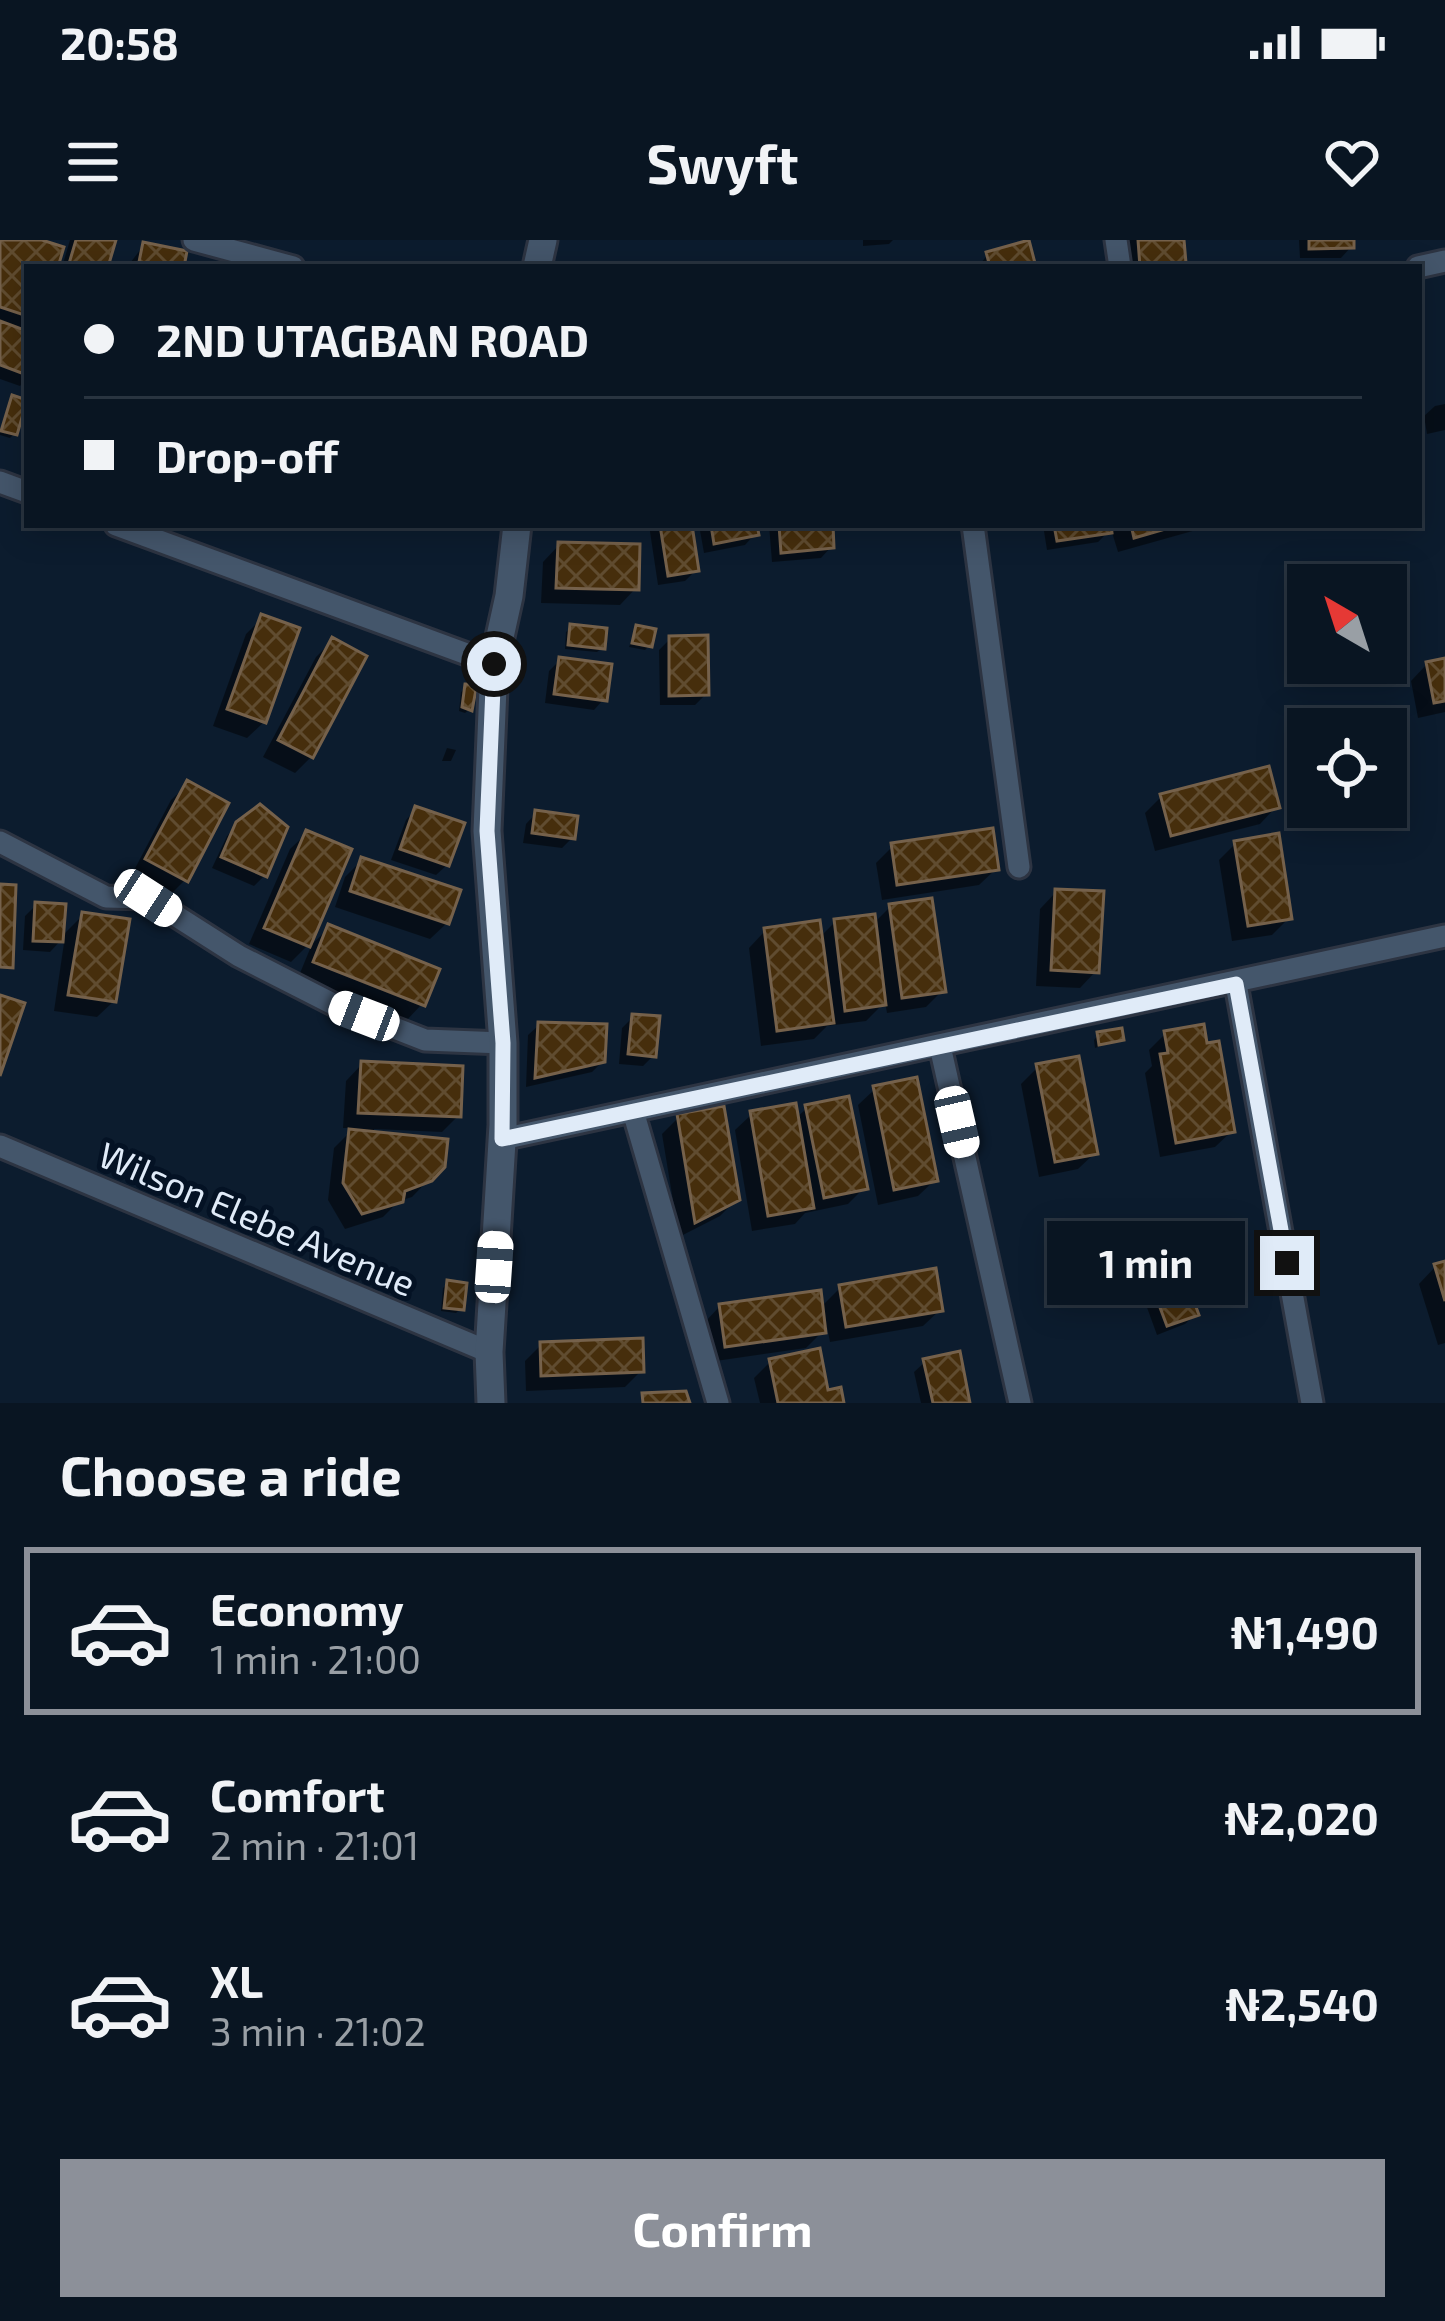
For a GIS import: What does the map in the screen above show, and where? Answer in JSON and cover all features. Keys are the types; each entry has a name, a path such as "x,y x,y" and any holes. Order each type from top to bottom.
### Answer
{"street":[{"path":"194,240 282,264"},
{"path":"124,528 494,664"},
{"path":"491,1403 489,1352 503,1043 487,831 494,664 509,596 517,528"},
{"path":"973,528 1019,867"},
{"path":"0,842 106,897 148,898 239,956 333,1004 425,1040 503,1043"},
{"path":"502,1139 1445,937"},
{"path":"1236,984 1312,1403"},
{"path":"940,1046 1020,1403"},
{"path":"633,1111 718,1403"},
{"name":"Wilson Elebe Avenue","path":"0,1146 489,1352"}],"building":[{"path":"0,240 42,240 64,247 59,264 24,264 24,315 0,307"},
{"path":"76,240 116,240 109,264 69,264"},
{"path":"1029,240 1035,264 989,264 986,252"},
{"path":"1138,240 1184,240 1186,263 1140,264"},
{"path":"1309,240 1354,240 1354,248 1309,249"},
{"path":"143,242 187,251 185,264 139,264"},
{"path":"0,321 24,330 24,374 0,365"},
{"path":"12,395 24,399 17,435 1,431"},
{"path":"660,528 692,528 699,571 668,576"},
{"path":"711,528 758,528 759,535 714,544"},
{"path":"779,528 833,528 834,548 781,553"},
{"path":"1055,528 1111,528 1112,533 1057,541"},
{"path":"1132,528 1169,528 1134,538"},
{"path":"558,542 640,544 639,590 556,588"},
{"path":"261,614 300,628 266,723 227,709"},
{"path":"570,624 607,628 605,649 568,645"},
{"path":"636,625 656,629 652,647 632,643"},
{"path":"708,635 709,695 669,696 669,636"},
{"path":"332,637 367,656 313,758 278,740"},
{"path":"559,657 612,664 607,701 554,694"},
{"path":"1445,658 1445,701 1434,703 1426,662"},
{"path":"465,684 477,684 472,711 462,707"},
{"path":"1269,766 1280,808 1171,836 1160,794"},
{"path":"187,780 229,803 188,882 145,859"},
{"path":"260,804 288,827 267,877 221,857 236,822"},
{"path":"415,806 465,823 449,866 400,849"},
{"path":"535,810 578,816 575,839 532,833"},
{"path":"993,828 999,870 897,885 891,843"},
{"path":"306,830 352,849 310,947 264,928"},
{"path":"1279,833 1292,919 1248,926 1234,841"},
{"path":"361,857 461,890 449,924 350,891"},
{"path":"0,884 16,885 13,968 0,967"},
{"path":"1055,889 1104,891 1099,973 1051,970"},
{"path":"932,898 946,992 902,998 889,904"},
{"path":"35,902 66,904 63,942 33,941"},
{"path":"82,912 130,919 116,1002 68,995"},
{"path":"875,914 886,1005 845,1011 834,919"},
{"path":"820,920 834,1023 777,1031 764,928"},
{"path":"328,924 440,969 425,1006 313,962"},
{"path":"0,995 25,1003 0,1076"},
{"path":"632,1014 660,1016 656,1057 628,1054"},
{"path":"538,1022 607,1024 605,1062 535,1078"},
{"path":"1204,1024 1207,1043 1219,1041 1235,1132 1176,1143 1160,1054 1168,1053 1164,1031"},
{"path":"1122,1028 1124,1040 1099,1045 1097,1032"},
{"path":"1079,1056 1098,1154 1055,1162 1036,1064"},
{"path":"361,1061 463,1066 461,1117 358,1113"},
{"path":"917,1077 938,1181 894,1190 873,1086"},
{"path":"849,1096 868,1189 824,1198 805,1105"},
{"path":"796,1103 814,1208 768,1216 750,1111"},
{"path":"724,1106 740,1200 695,1223 677,1114"},
{"path":"349,1129 448,1139 445,1167 432,1181 405,1191 403,1202 362,1214 343,1183"},
{"path":"1445,1261 1445,1301 1434,1264"},
{"path":"936,1268 943,1311 846,1327 839,1285"},
{"path":"1185,1277 1199,1315 1167,1326 1153,1289"},
{"path":"447,1280 467,1283 464,1310 444,1308"},
{"path":"821,1290 826,1333 725,1347 719,1304"},
{"path":"643,1338 644,1372 541,1376 540,1342"},
{"path":"820,1348 828,1390 841,1387 844,1403 778,1403 769,1359"},
{"path":"960,1351 970,1403 933,1403 923,1359"},
{"path":"686,1391 690,1403 643,1403 642,1393"}],"route":[{"path":"494,664 487,831 503,1043 502,1139 1236,984 1287,1263"}]}
